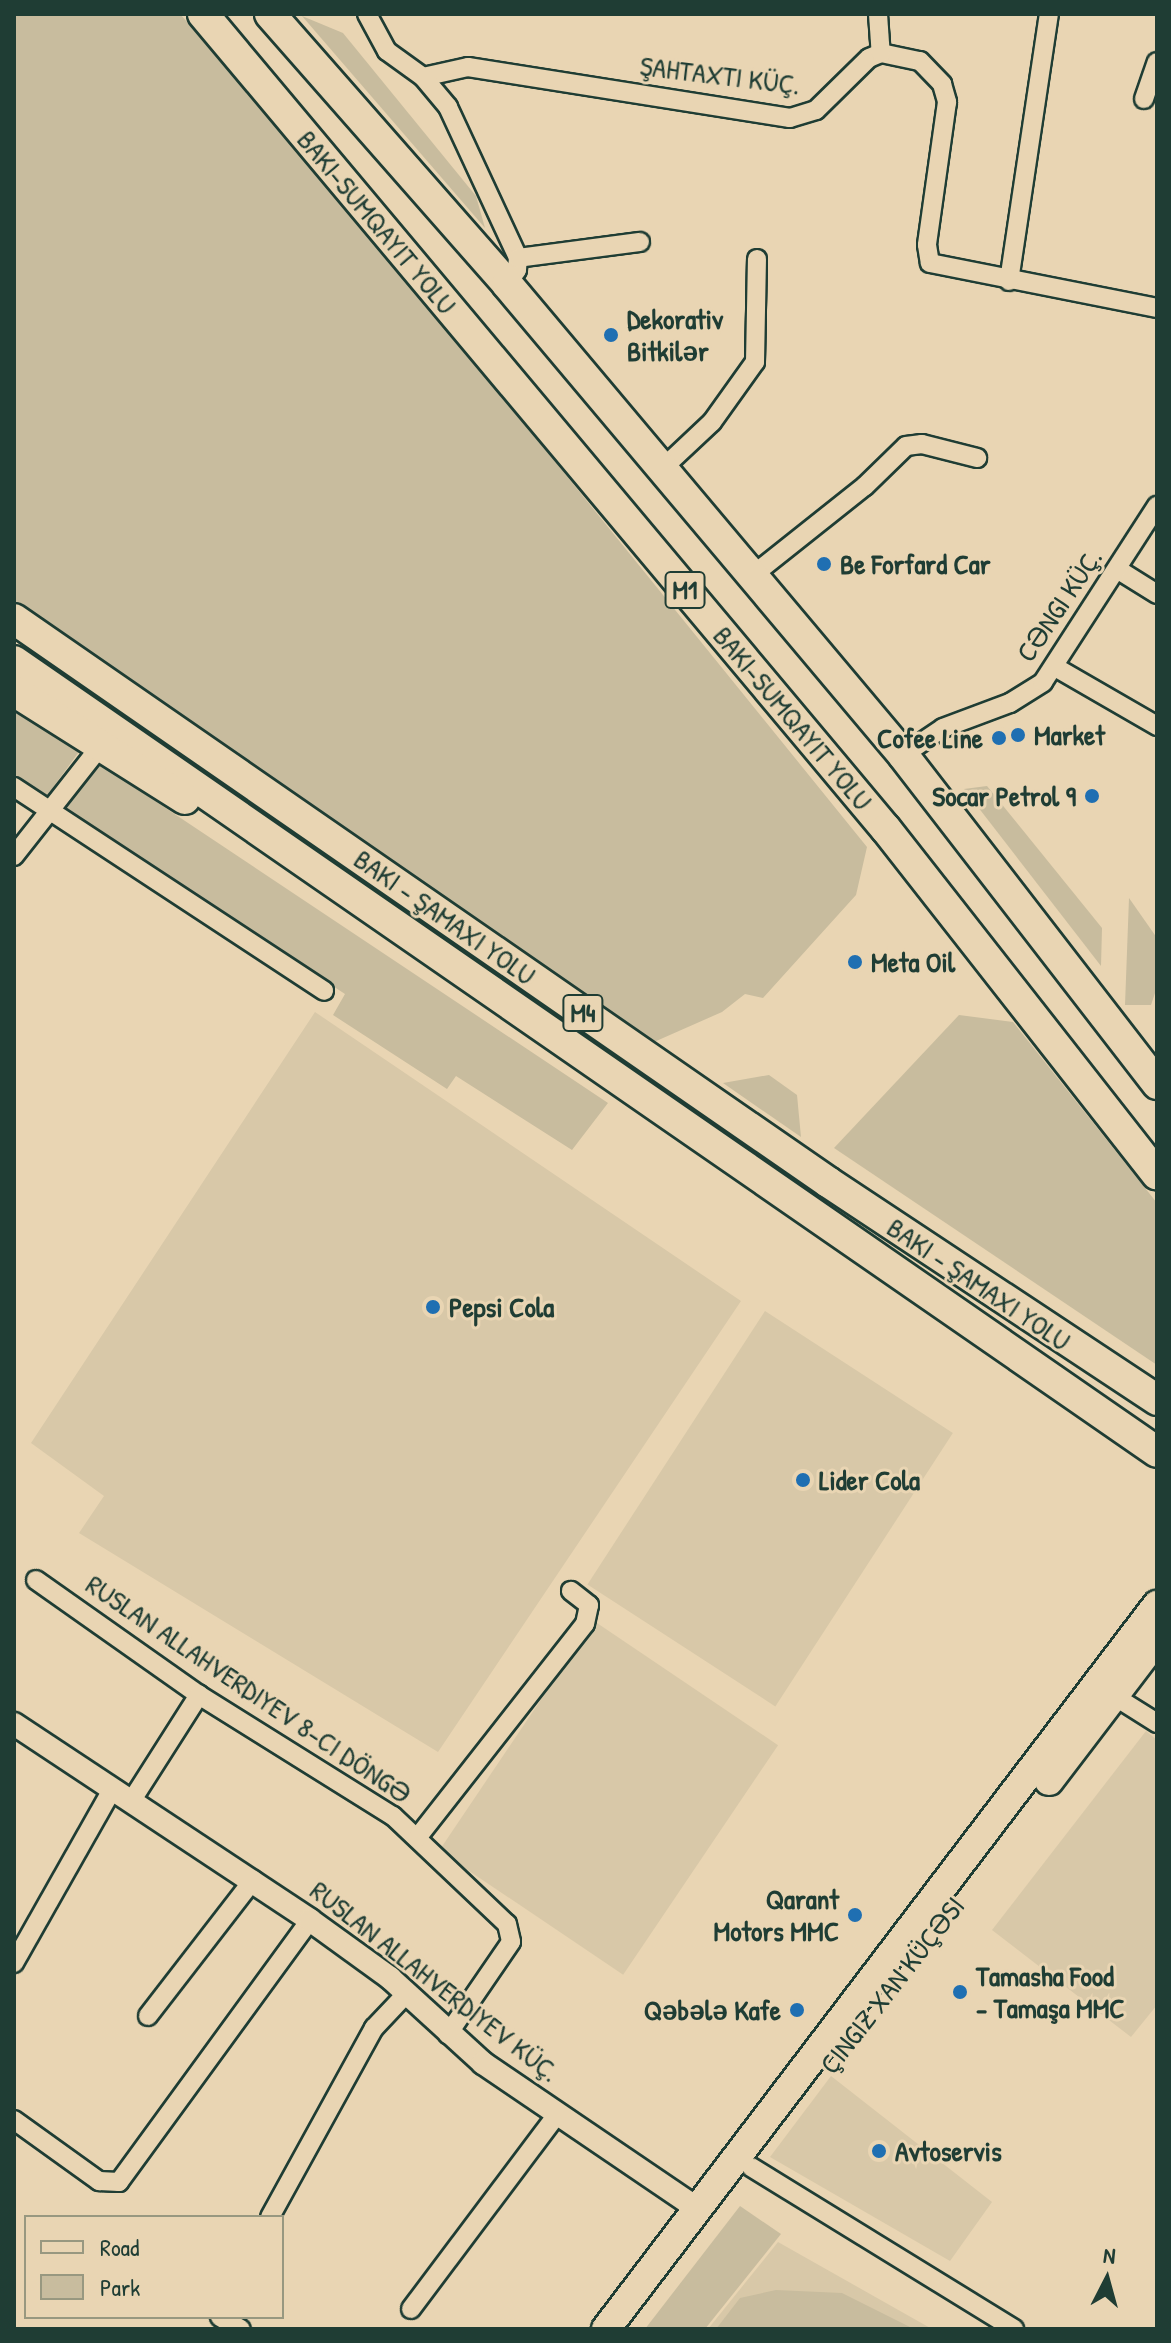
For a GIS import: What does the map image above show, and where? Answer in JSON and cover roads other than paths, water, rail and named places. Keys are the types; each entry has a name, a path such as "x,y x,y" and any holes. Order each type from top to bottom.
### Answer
{"highway":[{"name":"M1","path":"203,14 886,829 1157,1174"},
{"name":"M1","path":"270,14 512,271 663,468 903,755 1157,1084"},
{"name":"M4","path":"14,619 1036,1323 1157,1400"},
{"path":"14,648 105,737"},
{"name":"M4","path":"14,661 105,737"},
{"name":"M4","path":"14,691 105,737 396,925 1157,1452"},
{"path":"1036,1323 1157,1384"}],"main road":[{"name":"ÇINGIZ XAN KÜÇƏSI","path":"606,2329 1157,1605"},
{"name":"ÇINGIZ XAN KÜÇƏSI","path":"625,2329 1157,1639"}],"street":[{"path":"367,14 387,51 423,77 448,107 512,271 640,242"},
{"path":"878,14 881,53"},
{"path":"1009,281 1049,14"},
{"path":"423,77 468,67 790,118 816,110 856,69 881,53 920,61 942,84 947,102 927,245 930,263 1157,308"},
{"path":"1144,99 1157,62"},
{"path":"663,468 712,422 755,362 757,259"},
{"path":"753,575 865,486 906,446 922,444 977,458"},
{"name":"CƏNGI KÜÇ.","path":"903,755 943,728 1033,691 1055,667 1157,506"},
{"path":"1117,569 1157,594"},
{"path":"1055,667 1157,726"},
{"path":"14,856 51,812 105,737"},
{"path":"14,787 324,991"},
{"name":"RUSLAN ALLAHVERDIYEV 8-CI DÖNGƏ","path":"36,1580 199,1695 393,1816 512,1934 471,2007 448,2034"},
{"path":"417,1838 585,1624 589,1605 571,1591"},
{"path":"132,1800 199,1695"},
{"path":"1114,1696 1157,1723"},
{"name":"RUSLAN ALLAHVERDIYEV KÜÇ.","path":"14,1724 310,1920 407,1993 448,2034 696,2208"},
{"path":"14,1963 113,1788"},
{"path":"148,2016 253,1880"},
{"path":"14,2120 99,2181 119,2182 310,1920"},
{"path":"271,2215 374,2028 407,1993"},
{"path":"411,2309 558,2113"},
{"path":"751,2167 1014,2329"},
{"path":"224,2319 241,2329"}],"place":[{"name":"Dekorativ Bitkilər","path":"611,335"},
{"name":"Be Forfard Car","path":"824,564"},
{"name":"Market","path":"1018,735"},
{"name":"Cofee Line","path":"999,738"},
{"name":"Socar Petrol 9","path":"1092,796"},
{"name":"Meta Oil","path":"855,962"},
{"name":"Pepsi Cola","path":"433,1307"},
{"name":"Lider Cola","path":"803,1480"},
{"name":"Qarant Motors MMC","path":"855,1915"},
{"name":"Tamasha Food - Tamaşa MMC","path":"960,1992"},
{"name":"Qəbələ Kafe","path":"797,2010"},
{"name":"Avtoservis","path":"879,2151"}]}
